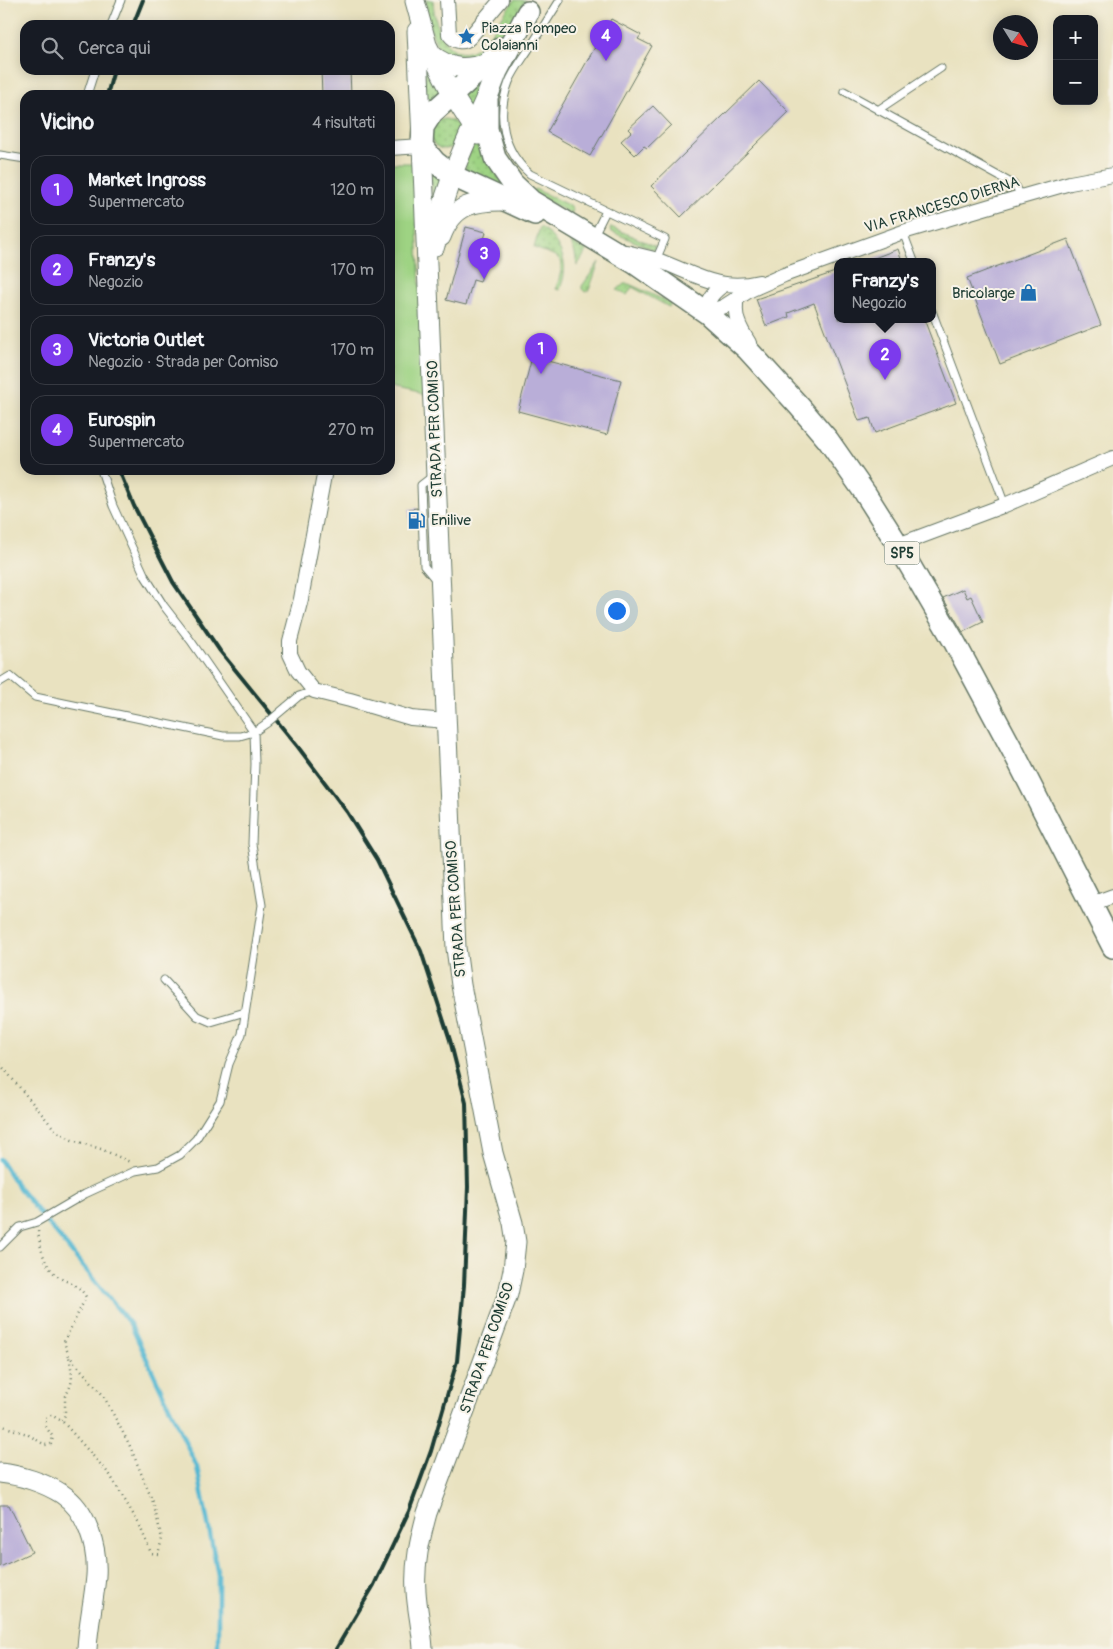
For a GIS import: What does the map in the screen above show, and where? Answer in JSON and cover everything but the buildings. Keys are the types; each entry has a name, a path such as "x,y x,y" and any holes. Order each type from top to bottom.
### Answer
{"main road":[{"path":"416,0 422,30 432,55 452,94 472,128 512,184 531,201 602,243"},
{"name":"STRADA PER COMISO","path":"416,0 456,948 459,975 493,1153 513,1223 516,1242 508,1294 427,1513 420,1541 416,1559 416,1591 423,1649"},
{"path":"533,6 488,62 432,113 423,127 422,145 435,162 453,176 602,243"},
{"path":"430,307 439,220 453,176 497,71 533,6"},
{"path":"432,55 444,64 453,67 473,67 488,62"},
{"path":"486,97 487,129 495,158"},
{"path":"427,120 432,115 447,111 454,113 472,128"},
{"path":"422,145 439,156 448,157 457,154 465,146"},
{"path":"435,252 449,222 465,206 487,200 508,201"},
{"name":"SP5","path":"602,243 666,283 707,313 747,349 828,440 898,545 955,643 1113,947"},
{"path":"0,1473 24,1478 50,1487 63,1494 83,1518 93,1545 96,1576 83,1645"}],"street":[{"path":"447,0 450,34 452,38 459,42 467,40 501,0"},
{"path":"395,148 422,145"},
{"name":"VIA FRANCESCO DIERNA","path":"784,275 903,232 1070,183 1113,176"},
{"path":"602,243 656,260 693,276 725,284 752,283 784,275"},
{"path":"725,284 713,293 708,301 707,313 725,306 750,290 784,275"},
{"path":"737,297 735,314 737,323 768,372"},
{"path":"898,545 1005,505 1112,460"},
{"path":"325,475 290,640 290,654 298,671 314,691 411,718 446,721"},
{"path":"1091,904 1113,896"}],"lane":[{"path":"113,20 121,0"},
{"path":"560,0 515,69 509,83 502,119 506,138 513,154 530,174 665,239 656,260"},
{"path":"878,110 941,68"},
{"path":"89,90 93,75"},
{"path":"844,91 1013,184 1021,197"},
{"path":"0,155 20,158"},
{"path":"602,243 606,211"},
{"path":"903,232 913,258"},
{"path":"936,322 1005,505"},
{"path":"0,1247 20,1227 36,1222 85,1194 135,1172 158,1167 180,1155 196,1139 220,1101 229,1064 242,1034 262,905 252,844 255,764 254,732 191,641 164,606 145,576 112,506 103,475"},
{"path":"0,682 10,676 36,697 223,736 240,736 254,732 300,696 314,691"},
{"path":"164,980 197,1016 211,1022 244,1012"}],"path":[{"path":"0,1064 56,1131 72,1140 130,1161 135,1172"},
{"path":"36,1222 41,1252 55,1274 80,1288 86,1297 64,1342 69,1356 73,1380 65,1396 65,1415 62,1421"},
{"path":"0,1425 27,1434 45,1445 51,1444 53,1437 46,1426 45,1418 51,1415 62,1421 110,1475 139,1524 151,1553 158,1554 162,1539 154,1502 129,1444 103,1395 69,1356"}],"green space":[{"path":"426,0 433,0 437,23 446,43 453,50 462,52 472,51 484,43 514,0 526,0 502,36 486,53 469,61 460,61 443,55 435,42 427,15"},
{"path":"425,58 446,92 424,114"},
{"path":"488,67 472,114 458,95"},
{"path":"445,119 456,123 460,134 456,145 445,149 434,145 430,134 434,123"},
{"path":"473,143 478,143 504,186 497,193 462,176"},
{"path":"395,163 414,163 425,395 395,389"},
{"path":"430,165 447,177 434,212"},
{"path":"535,189 570,206 573,210 571,214 531,192"},
{"path":"540,227 555,241 561,253 564,278 560,290 556,289 561,270 560,260 552,254 534,248"},
{"path":"611,227 655,246 654,250 610,231"},
{"path":"571,242 586,250 577,266 575,253"},
{"path":"599,262 589,290 585,292 582,286"},
{"path":"624,284 629,284 671,303 669,307 632,287 627,295 617,290"}],"waterway":[{"path":"0,1159 16,1184 131,1325 197,1467 218,1575 218,1649"}],"railway":[{"path":"135,20 143,0"},
{"path":"108,90 113,75"},
{"path":"121,475 134,506 173,582 220,651 298,747 347,812 377,860 421,951 450,1040 466,1103 468,1187 464,1285 457,1361 431,1451 409,1511 374,1585 336,1649"}],"place":[{"name":"Piazza Pompeo Colaianni","path":"467,37"},
{"name":"Eurospin","path":"606,61"},
{"name":"Victoria Outlet","path":"484,279"},
{"name":"Bricolarge","path":"1029,293"},
{"name":"Market Ingross","path":"541,374"},
{"name":"Franzy's","path":"885,380"},
{"name":"Enilive","path":"417,520"}]}
